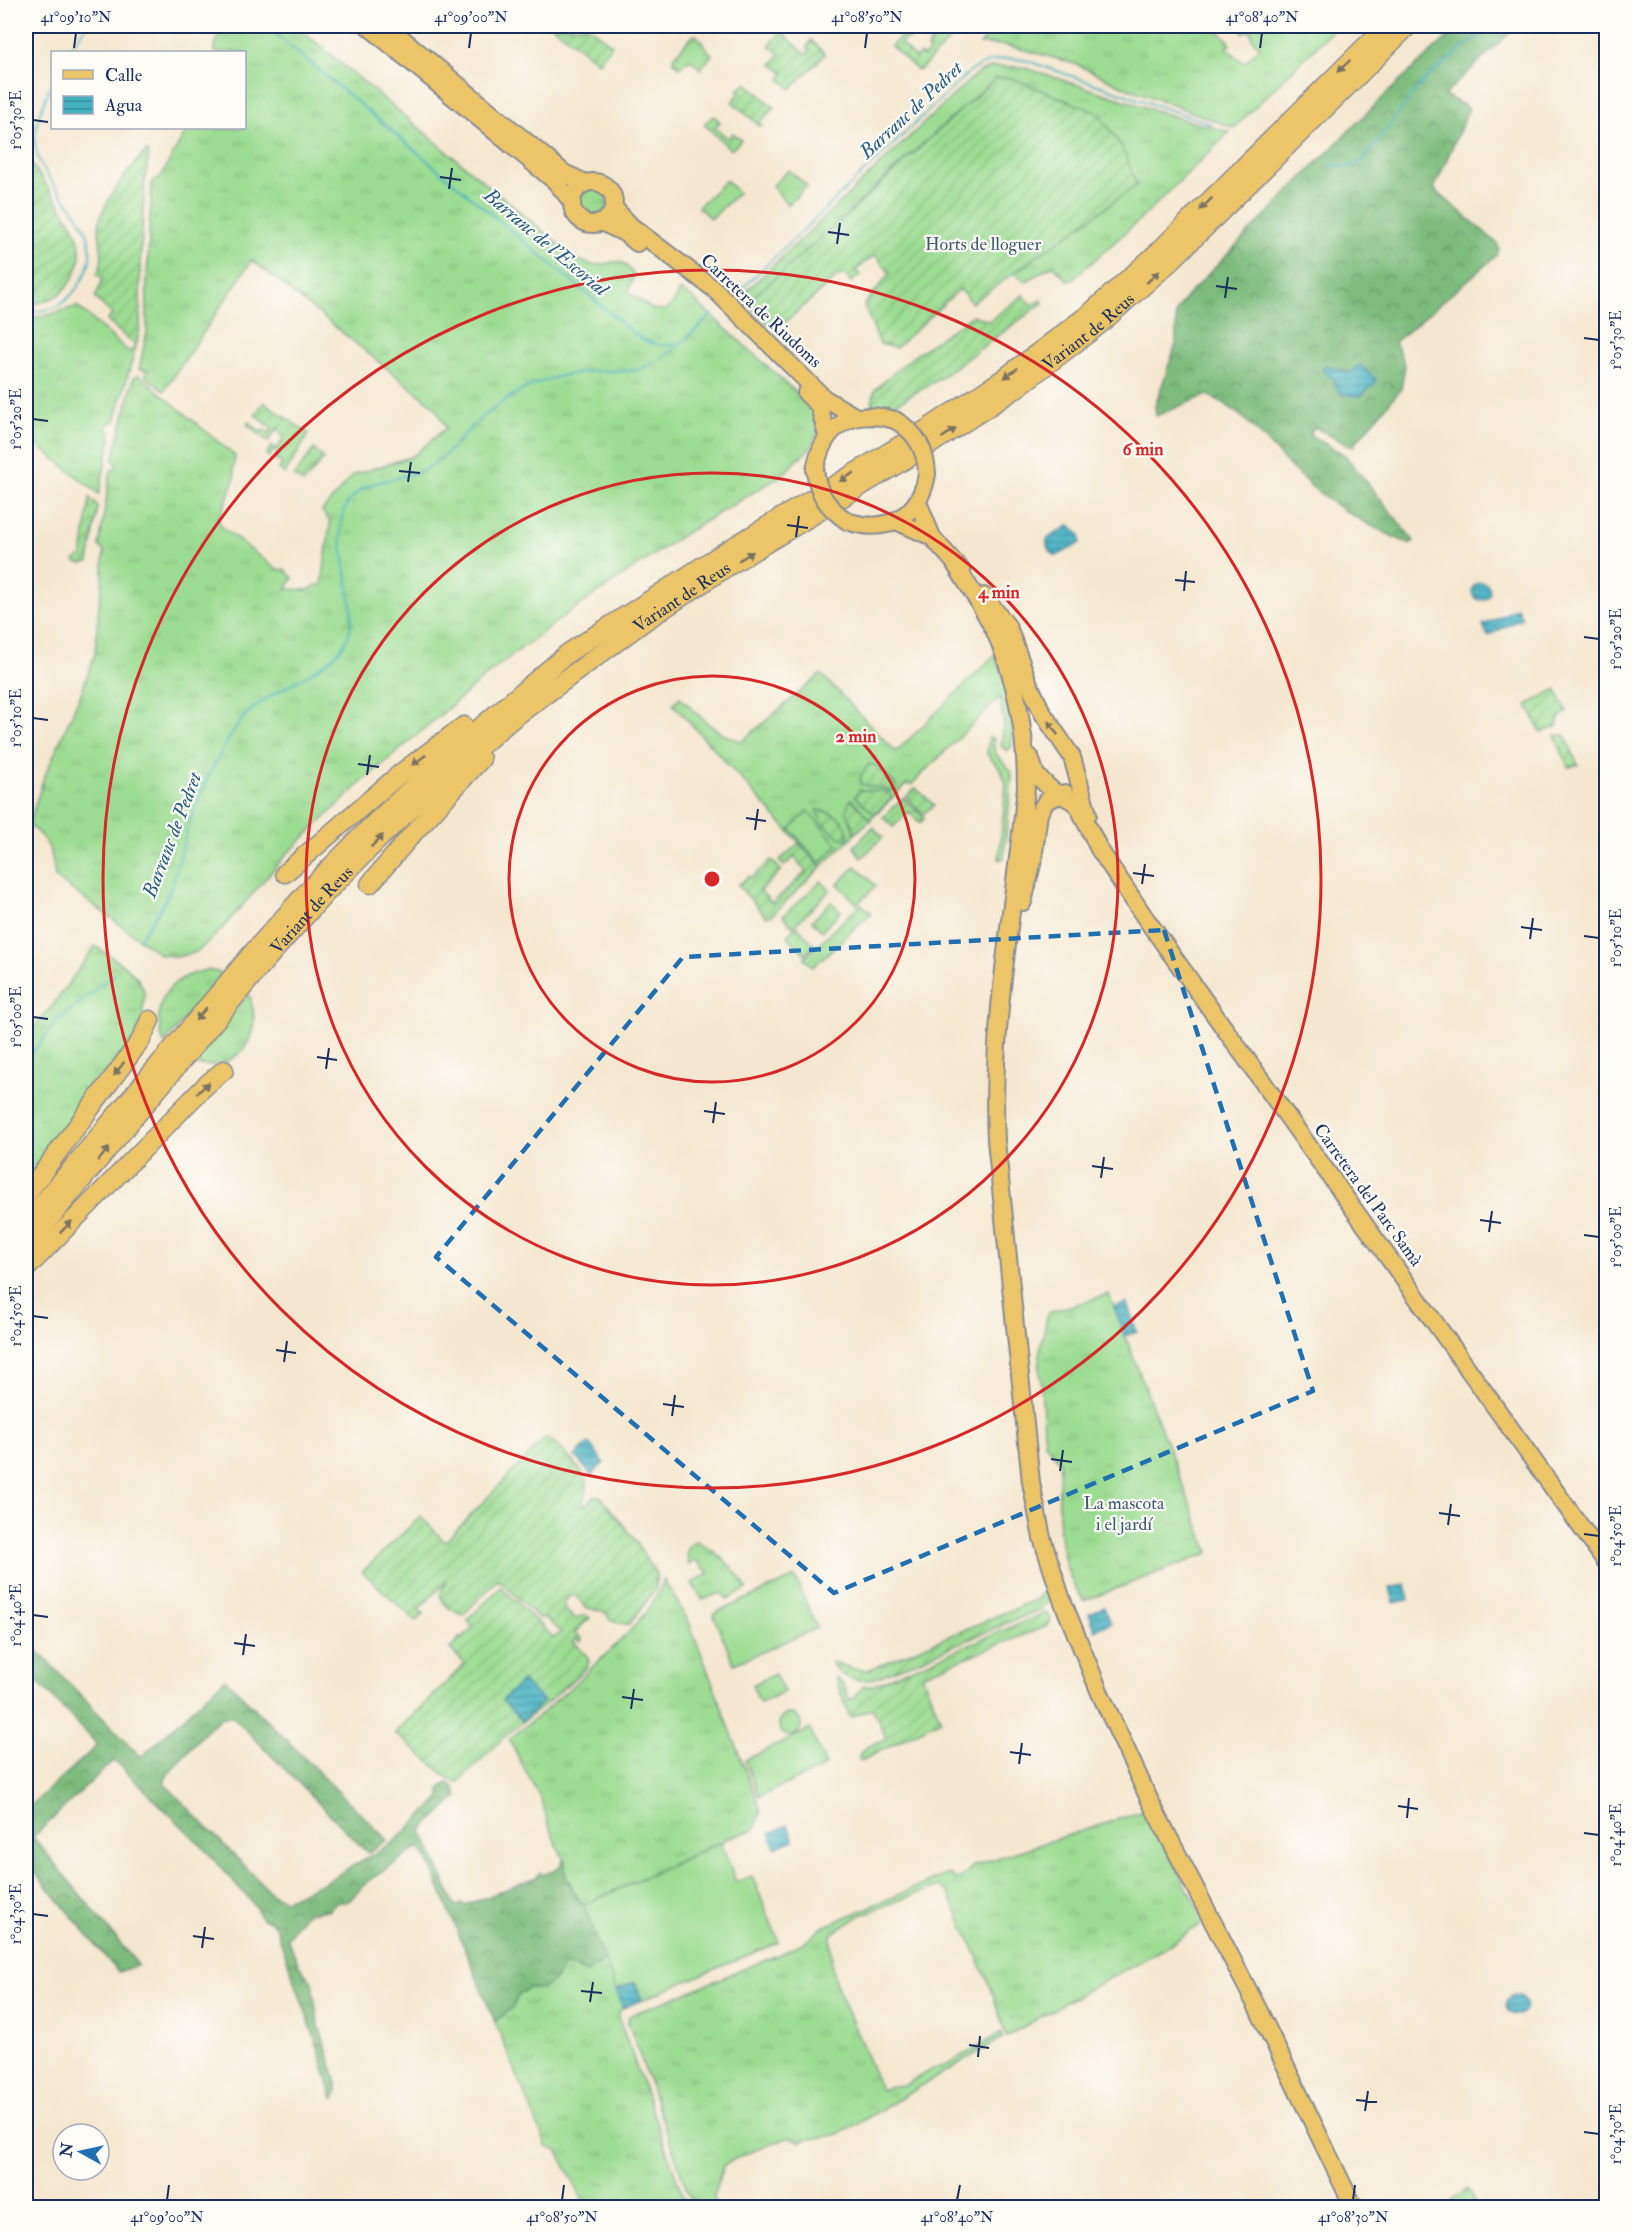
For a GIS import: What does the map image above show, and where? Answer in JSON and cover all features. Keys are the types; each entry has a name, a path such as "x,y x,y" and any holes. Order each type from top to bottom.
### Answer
{"highway":[{"name":"Variant de Reus","path":"26,1246 155,1081 260,956 312,886 435,766 568,653 718,556 924,431 1003,379 1089,314 1158,252 1386,26"},
{"name":"Variant de Reus","path":"260,956 324,896 382,836 512,719 645,621 730,565 934,442 1004,396 1099,325 1169,263 1408,26"},
{"path":"285,873 401,773 542,665 568,653"},
{"path":"370,884 483,757 595,658"},
{"path":"26,1195 141,1040 150,1020"},
{"path":"26,1269 205,1086 224,1070"},
{"name":"Variant de Reus","path":"26,1223 155,1081"}],"main road":[{"path":"368,26 556,182 572,202 580,220 594,224 602,222 609,216 613,207 612,195 607,187 593,182 586,183 575,192 572,202"},
{"path":"387,26 564,172 586,183"},
{"name":"Carretera de Riudoms","path":"613,207 631,226 714,289 825,399 856,417"},
{"name":"Carretera de Riudoms","path":"602,222 626,234 735,322 819,406 827,436"},
{"path":"869,415 895,420 919,441 927,461 925,487 918,502 896,521 882,526 868,527 847,521 827,504 817,485 816,470 819,452 827,436 839,425 856,417 869,415"},
{"path":"918,502 932,537 977,586 1008,627 1042,712 1072,757 1099,849"},
{"path":"896,521 932,537"},
{"path":"955,564 998,640 1018,700 1026,753 1023,824 996,1047 994,1107 1023,1421 1031,1482 1042,1538 1062,1600 1100,1693 1145,1790 1257,2007 1354,2208"},
{"path":"977,586 1004,628 1025,686 1032,718 1036,775 1006,1044 1002,1108 1003,1200"},
{"path":"984,613 1003,639 1020,687 1027,719 1031,763 1036,775 1053,791 1078,806 1099,849"},
{"path":"1023,906 1033,860 1039,813 1046,801 1074,788 1079,780"},
{"path":"1023,824 1024,852 1018,899 1023,906"},
{"name":"Carretera del Parc Samà","path":"1099,849 1144,916 1606,1562"},
{"path":"996,1047 1002,1039 1010,964 1019,939"}],"highlighted area":[{"path":"1164,930 1313,1391 834,1593 436,1257 683,957"}],"green space":[{"path":"225,26 296,26 578,260 593,265 615,262 624,264 634,275 628,292 652,309 666,310 674,302 680,290 691,297 812,407 818,430 812,446 781,476 689,531 571,611 494,669 363,781 286,855 221,930 197,952 180,956 161,955 55,877 49,847 29,825 43,780 80,696 95,654 104,551 99,546 111,470 117,465 113,460 134,377 139,375 235,456 233,470 235,476 219,515 219,522 223,528 276,569 285,570 293,578 286,589 308,590 322,585 330,521 322,511 353,475 413,456 446,428 435,407 252,260 164,391 145,376 148,370 139,369 147,333 152,181 160,178 187,129 246,129 246,51 214,51 218,36"},
{"path":"552,26 588,26 612,45 599,63"},
{"path":"927,26 951,26 958,31 920,70 891,46 906,32 911,37 906,38 901,44 915,58 920,54 924,57 930,50 927,48 933,38 924,29"},
{"path":"998,26 1213,26 1229,41 1230,45 1227,48 1244,63 1260,47 1252,39 1249,30 1243,33 1241,26 1337,26 1234,128 1120,85 1076,64 1005,45 980,44"},
{"path":"1460,26 1517,26 1444,95 1469,108 1434,189 1497,243 1499,249 1496,256 1395,342 1405,365 1401,389 1352,447 1314,427 1310,435 1345,455 1414,541 1409,544 1365,523 1325,497 1288,465 1246,420 1221,402 1207,395 1156,416 1155,406 1176,344 1176,312 1187,296 1355,125"},
{"path":"782,32 806,54 810,51 807,47 811,40 825,54 791,89 780,79 784,73 772,64 780,54 769,45"},
{"path":"696,35 712,55 700,69 690,59 680,67 673,61 674,57 691,37"},
{"path":"993,67 1023,67 1188,121 1230,132 1147,213 1071,281 1067,280 1053,265 1025,282 1014,273 1137,184 996,78 873,189 818,243 744,305 739,298 743,294 958,91 979,72"},
{"name":"Horts de lloguer","path":"996,78 1012,78 1098,113 1121,145 1137,185 972,303 960,289 896,348 880,344 864,305 890,273 875,255 855,271 860,275 851,282 844,274 836,278 775,331 746,303 841,220"},
{"path":"746,83 774,107 760,122 762,125 760,126 732,102 740,93 737,91"},
{"path":"714,116 720,122 715,128 728,138 733,133 741,140 731,150 704,124"},
{"path":"147,150 149,153 145,180 140,265 140,328 136,346 107,321 112,314 95,298 103,278 97,275 102,256 99,225 111,196"},
{"path":"26,158 73,226 80,246 80,256 78,267 63,291 47,301 26,306"},
{"path":"789,170 807,186 788,205 772,186"},
{"path":"726,180 738,193 711,219 698,207"},
{"path":"593,189 603,193 607,203 603,213 593,217 583,213 579,203 583,193"},
{"path":"1023,295 1032,305 1041,300 1043,303 940,378 894,405 871,406 875,390 915,355 973,315 989,321"},
{"path":"77,306 129,352 136,346 115,421 106,427 111,438 99,494 37,445 33,448 35,455 26,470 26,319"},
{"path":"264,402 309,434 285,474 279,469 282,463 274,460 278,452 274,450 269,457 266,454 272,446 277,449 284,438 278,428 268,442 247,424 249,422 261,432 264,430 269,433 272,428 255,415"},
{"path":"314,449 324,459 303,483 294,476"},
{"path":"90,498 98,506 89,562 82,564 75,560 82,556"},
{"path":"995,655 1009,693 1012,746 1007,751 1001,746 1004,725 1000,697 911,785 908,783 821,867 673,704 680,697 716,729 742,741 821,674 896,752"},
{"path":"1556,689 1567,712 1559,718 1557,727 1541,732 1527,705"},
{"path":"1555,735 1565,735 1578,765 1568,767"},
{"path":"989,737 994,739 997,755 1012,775 1004,858 999,860 1006,783 1001,770 987,754"},
{"path":"869,764 875,765 897,786 895,791 860,784 861,775"},
{"path":"916,788 934,805 923,814 906,797"},
{"path":"860,790 889,792 891,799 874,814 855,796"},
{"path":"903,798 925,818 920,823 909,812 893,827 883,817"},
{"path":"851,799 871,820 855,833 846,810"},
{"path":"817,810 840,818 848,833 847,839 829,828 820,818"},
{"path":"808,811 838,845 820,863 790,829"},
{"path":"873,827 883,837 861,858 854,847"},
{"path":"799,843 821,867 772,915 766,917 738,885 749,876 751,878 771,860 781,870 760,891 772,903 806,872 794,857 784,866 779,861"},
{"path":"856,866 876,886 857,904 838,884"},
{"path":"821,881 830,890 793,927 783,916"},
{"path":"831,902 841,911 822,931 812,921"},
{"path":"861,904 871,913 813,967 804,958"},
{"path":"797,926 814,945 805,954 787,936"},
{"path":"95,946 137,978 144,992 143,1016 134,1040 26,1182 26,1037 54,1004"},
{"path":"207,970 223,973 164,1044 159,1017 164,995 181,979"},
{"path":"249,994 253,1010 253,1025 250,1038 243,1049 234,1058 221,1063 190,1064"},
{"name":"La mascota i el jardí","path":"1109,1294 1209,1553 1084,1601 1067,1569 1063,1552 1059,1516 1060,1462 1045,1443 1039,1355 1048,1313"},
{"path":"545,1438 561,1450 584,1476 587,1489 582,1503 585,1506 595,1496 600,1496 633,1537 656,1574 656,1588 629,1625 611,1621 606,1613 585,1607 575,1595 568,1597 564,1603 565,1610 576,1619 586,1615 590,1618 575,1632 582,1639 580,1642 576,1638 574,1642 587,1656 589,1662 586,1668 505,1736 458,1783 452,1781 395,1733 465,1664 450,1649 473,1627 467,1620 501,1587 554,1638 561,1632 544,1617 540,1619 498,1579 463,1615 455,1612 441,1598 440,1594 447,1581 419,1609 423,1614 416,1621 362,1572 421,1516 445,1542"},
{"path":"697,1541 726,1561 747,1589 727,1599 722,1593 702,1599 692,1583 709,1573 695,1560 689,1565 687,1557 688,1548"},
{"path":"795,1577 817,1628 734,1664 713,1614"},
{"path":"664,1580 690,1624 761,1811 754,1830 733,1836 584,1905 578,1901 565,1876 565,1863 550,1829 542,1802 509,1739 559,1698 620,1641 650,1607"},
{"path":"1047,1587 1052,1598 1041,1609 876,1678 851,1679 832,1665 833,1662 854,1669 868,1670 1037,1599"},
{"path":"1044,1613 1049,1615 1051,1621 1047,1626 922,1675 941,1720 861,1761 859,1759 866,1748 886,1738 871,1709 850,1717 835,1678 843,1684 848,1698 853,1699 864,1686 871,1686"},
{"path":"26,1639 141,1757 225,1679 387,1840 368,1853 233,1717 223,1717 193,1745 165,1778 165,1784 273,1895 286,1900 327,1881 394,1842 441,1797 440,1788 448,1783 454,1787 458,1797 422,1830 455,1906 462,1904 464,1906 537,1877 541,1873 542,1875 552,1871 560,1866 564,1859 565,1875 576,1896 584,1905 605,1960 587,1973 575,1967 563,1966 556,1979 542,1989 528,1988 518,1996 512,2008 495,2022 433,1872 424,1853 417,1848 367,1882 349,1901 336,1903 329,1910 306,1913 287,1938 301,1969 312,1982 318,2022 337,2083 337,2093 333,2099 319,2050 276,1928 271,1922 262,1919 255,1906 200,1844 114,1760 33,1837 138,1965 118,1972 26,1861 26,1810 98,1745 26,1670"},
{"path":"775,1674 784,1692 760,1703 752,1685"},
{"path":"790,1714 800,1721 801,1725 794,1735 790,1736 780,1729 779,1725 786,1715"},
{"path":"810,1729 826,1766 759,1797 745,1760"},
{"path":"1147,1810 1203,1919 1201,1924 1170,1945 1006,2037 991,1988 948,1892 940,1887 929,1889 861,1915 831,1935 832,1968 835,1981 881,2090 891,2086 905,2085 982,2045 1001,2032 1002,2038 847,2130 835,2135 801,2142 790,2137 738,2157 723,2166 714,2194 715,2204 711,2207 693,2207 628,2022 629,2016 785,1952 808,1940 820,1928 948,1874 955,1879 962,1877 973,1866"},
{"path":"721,1842 736,1882 752,1876 779,1942 642,2000 635,1982 616,1990 584,1905"},
{"path":"605,1960 623,2008 618,2016 687,2207 586,2207 558,2151 547,2147 495,2022 512,2008 518,1996 528,1988 556,1979 563,1966 575,1967 587,1973"},
{"path":"1468,2189 1476,2207 1456,2207 1453,2199"}],"water":[{"path":"1326,365 1348,373 1360,365 1376,379 1375,384 1359,397 1340,393 1333,379 1322,370"},
{"path":"1070,525 1080,535 1080,543 1057,556 1049,549 1047,539"},
{"path":"1481,582 1487,585 1490,591 1487,597 1481,600 1475,597 1472,591 1475,585"},
{"path":"1517,608 1522,618 1488,636 1483,625"},
{"path":"1127,1303 1137,1332 1125,1336 1114,1307"},
{"path":"589,1443 604,1463 591,1475 575,1456"},
{"path":"1406,1584 1409,1600 1394,1603 1390,1588"},
{"path":"1104,1607 1111,1623 1095,1630 1089,1613"},
{"path":"522,1681 544,1701 522,1721 502,1700"},
{"path":"788,1825 794,1840 775,1848 770,1833"},
{"path":"635,1982 642,2000 623,2008 616,1990"},
{"path":"1516,1995 1523,1998 1526,2005 1523,2012 1516,2015 1509,2012 1506,2005 1509,1998"}],"waterway":[{"name":"Barranc de l'Escorial","path":"68,51 86,26"},
{"name":"Barranc de l'Escorial","path":"266,26 640,338 658,344 676,344"},
{"name":"Barranc de Pedret","path":"1330,165 1348,166 1364,160 1422,82 1490,26"},
{"name":"Barranc de Pedret","path":"737,293 966,75 996,60 1028,61 1211,124"},
{"name":"Barranc de l'Escorial","path":"26,312 42,311 61,304 77,288 88,266 90,247 85,229 50,180 40,163 35,145 38,122 51,85"},
{"name":"Barranc de Pedret","path":"139,939 166,898 201,794 232,733 251,710 327,662 339,652 347,639 351,624 351,606 341,529 343,513 350,500 375,483 414,474 430,467 490,411 522,390 546,380 570,374 637,370 657,361 713,314"},
{"path":"26,1062 55,1023 115,974"}]}
